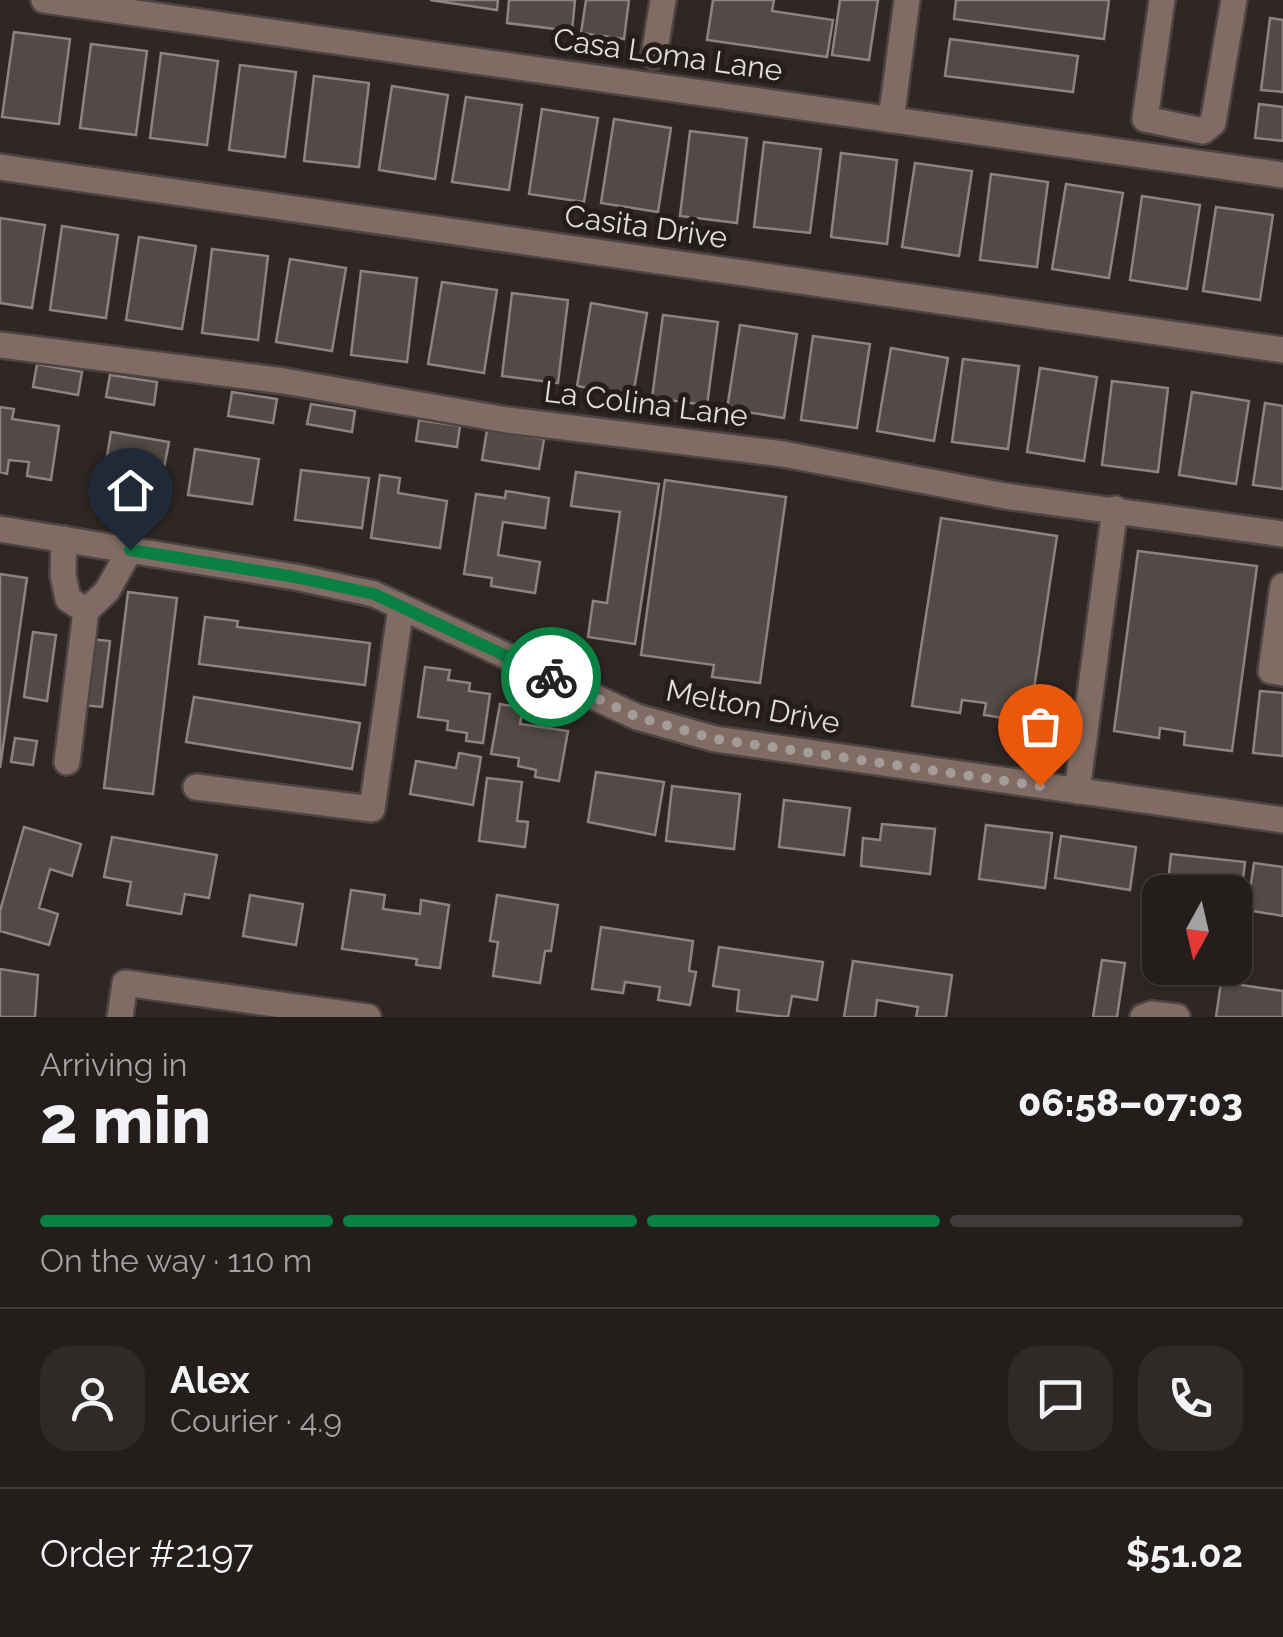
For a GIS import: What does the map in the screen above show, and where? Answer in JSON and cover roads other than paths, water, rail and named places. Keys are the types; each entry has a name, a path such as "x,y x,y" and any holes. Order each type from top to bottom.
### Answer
{"street":[{"name":"Casa Loma Lane","path":"44,0 1283,175"},
{"path":"654,56 663,0"},
{"path":"891,120 908,0"},
{"path":"1162,0 1145,119 1203,131 1214,124 1234,0"},
{"name":"Casita Drive","path":"0,167 1283,350"},
{"name":"La Colina Lane","path":"0,344 284,381 507,420 783,454 1005,496 1283,534"},
{"path":"1076,791 1116,509"},
{"name":"Melton Drive","path":"0,529 295,577 374,594 637,717 715,739 1283,820"},
{"path":"64,539 63,576 68,599 86,611"},
{"path":"67,762 86,611 108,591 130,550"},
{"path":"1283,586 1271,671 1283,673"},
{"path":"196,787 372,809 401,607"},
{"path":"120,1017 125,983 368,1017"},
{"path":"1144,1017 1177,1017"}]}
